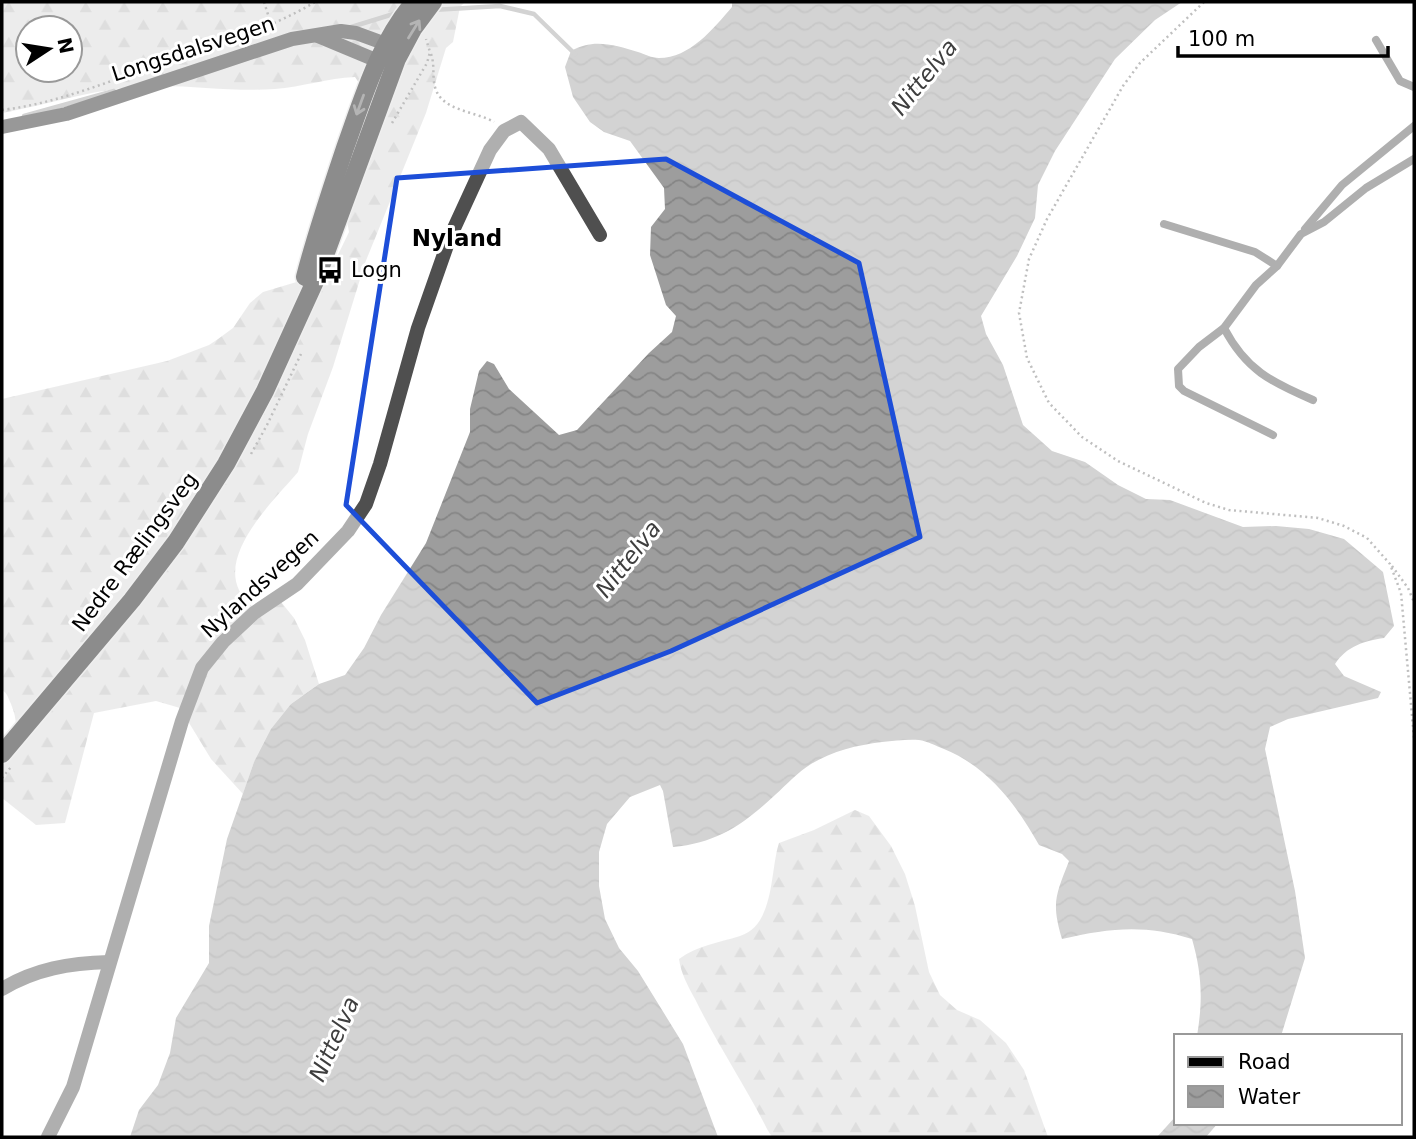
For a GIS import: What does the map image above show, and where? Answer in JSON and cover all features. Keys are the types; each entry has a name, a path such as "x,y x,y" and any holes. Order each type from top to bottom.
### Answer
{"main road":[{"name":"Nedre Rælingsveg","path":"2,754 132,600 196,513 252,417 317,277 375,113 392,52 414,2"},
{"name":"Nedre Rælingsveg","path":"295,322 332,189 378,61 392,52 433,2"},
{"name":"Longsdalsvegen","path":"2,127 66,114 279,42 341,31 356,33 392,52"},
{"path":"317,35 378,61"}],"street":[{"name":"Nylandsvegen","path":"48,1137 73,1087 185,712 202,668 223,642 254,613 297,584 325,557 348,531 366,504 418,328 450,237 490,150 504,131 521,122 550,149 600,235"},
{"path":"2,989 21,978 54,967 109,962"}],"lane":[{"path":"1376,40 1400,81 1414,87"},
{"path":"1273,435 1184,391 1179,386 1178,369 1186,358 1224,328 1256,285 1277,266 1342,185 1414,126"},
{"path":"1301,234 1324,222 1366,188 1414,159"},
{"path":"1164,225 1255,252 1277,266"},
{"path":"1224,328 1236,351 1273,383 1313,400"}],"path":[{"path":"264,2 271,24"},
{"path":"2,110 85,90 271,24 315,2"},
{"path":"430,52 434,61 435,89 443,102 493,121 504,131"},
{"path":"1391,564 1408,588 1414,602"}],"highlighted area":[{"path":"666,159 859,263 920,537 671,651 537,703 346,505 397,178"}],"green space":[{"path":"2,2 465,2 460,7 453,42 446,48 426,113 365,263 298,472 259,518 238,554 235,573 239,590 252,606 273,592 294,618 305,640 319,684 291,704 254,762 243,794 211,759 180,708 156,701 94,713 65,823 36,825 2,798 2,755 14,737 16,725 11,704 2,690 2,399 167,361 209,345 233,328 250,303 263,292 320,275 333,265 349,232 344,205 334,177 361,86 355,77 275,89 166,86 132,87 2,113"},
{"path":"855,810 869,816 891,846 905,874 915,906 929,972 940,995 957,1010 980,1020 1006,1043 1024,1070 1048,1137 772,1137 767,1129 712,1032 683,975 679,959 701,947 740,936 751,930 760,921 765,909 779,843"}],"water":[{"name":"Nittelva","path":"732,2 1182,2 1155,20 1115,59 1055,151 1038,185 1035,218 1017,256 981,316 986,334 1003,365 1023,425 1052,451 1085,462 1118,485 1146,499 1170,500 1243,527 1309,529 1344,539 1383,572 1394,626 1384,638 1356,645 1335,664 1344,676 1381,692 1378,698 1288,719 1270,727 1265,749 1295,891 1305,958 1282,1034 1197,1034 1200,987 1192,939 1158,931 1127,929 1062,939 1056,899 1069,861 1062,854 1039,845 1010,801 974,766 928,742 900,740 854,747 819,759 801,771 741,823 703,841 673,847 660,785 630,797 607,824 599,852 599,886 605,919 619,948 638,971 683,1044 718,1137 130,1137 139,1110 158,1085 170,1053 176,1018 209,963 209,926 227,839 254,762 271,729 291,704 319,684 345,675 426,543 470,432 470,409 479,371 487,361 494,364 509,389 559,435 577,430 672,332 676,316 666,305 650,255 651,227 665,209 664,188 630,141 604,132 590,122 573,97 565,67 571,51 588,45 604,44 659,58 670,57 700,41 732,7"},
{"path":"1174,1118 1174,1125 1216,1125 1206,1137 1157,1137"}],"waterway":[{"path":"433,10 500,6 534,14 575,54"},
{"path":"348,28 400,12"},
{"path":"24,116 114,91"}],"place":[{"name":"Logn","path":"330,270"}],"district":[{"name":"Nyland","path":"457,238"}]}
